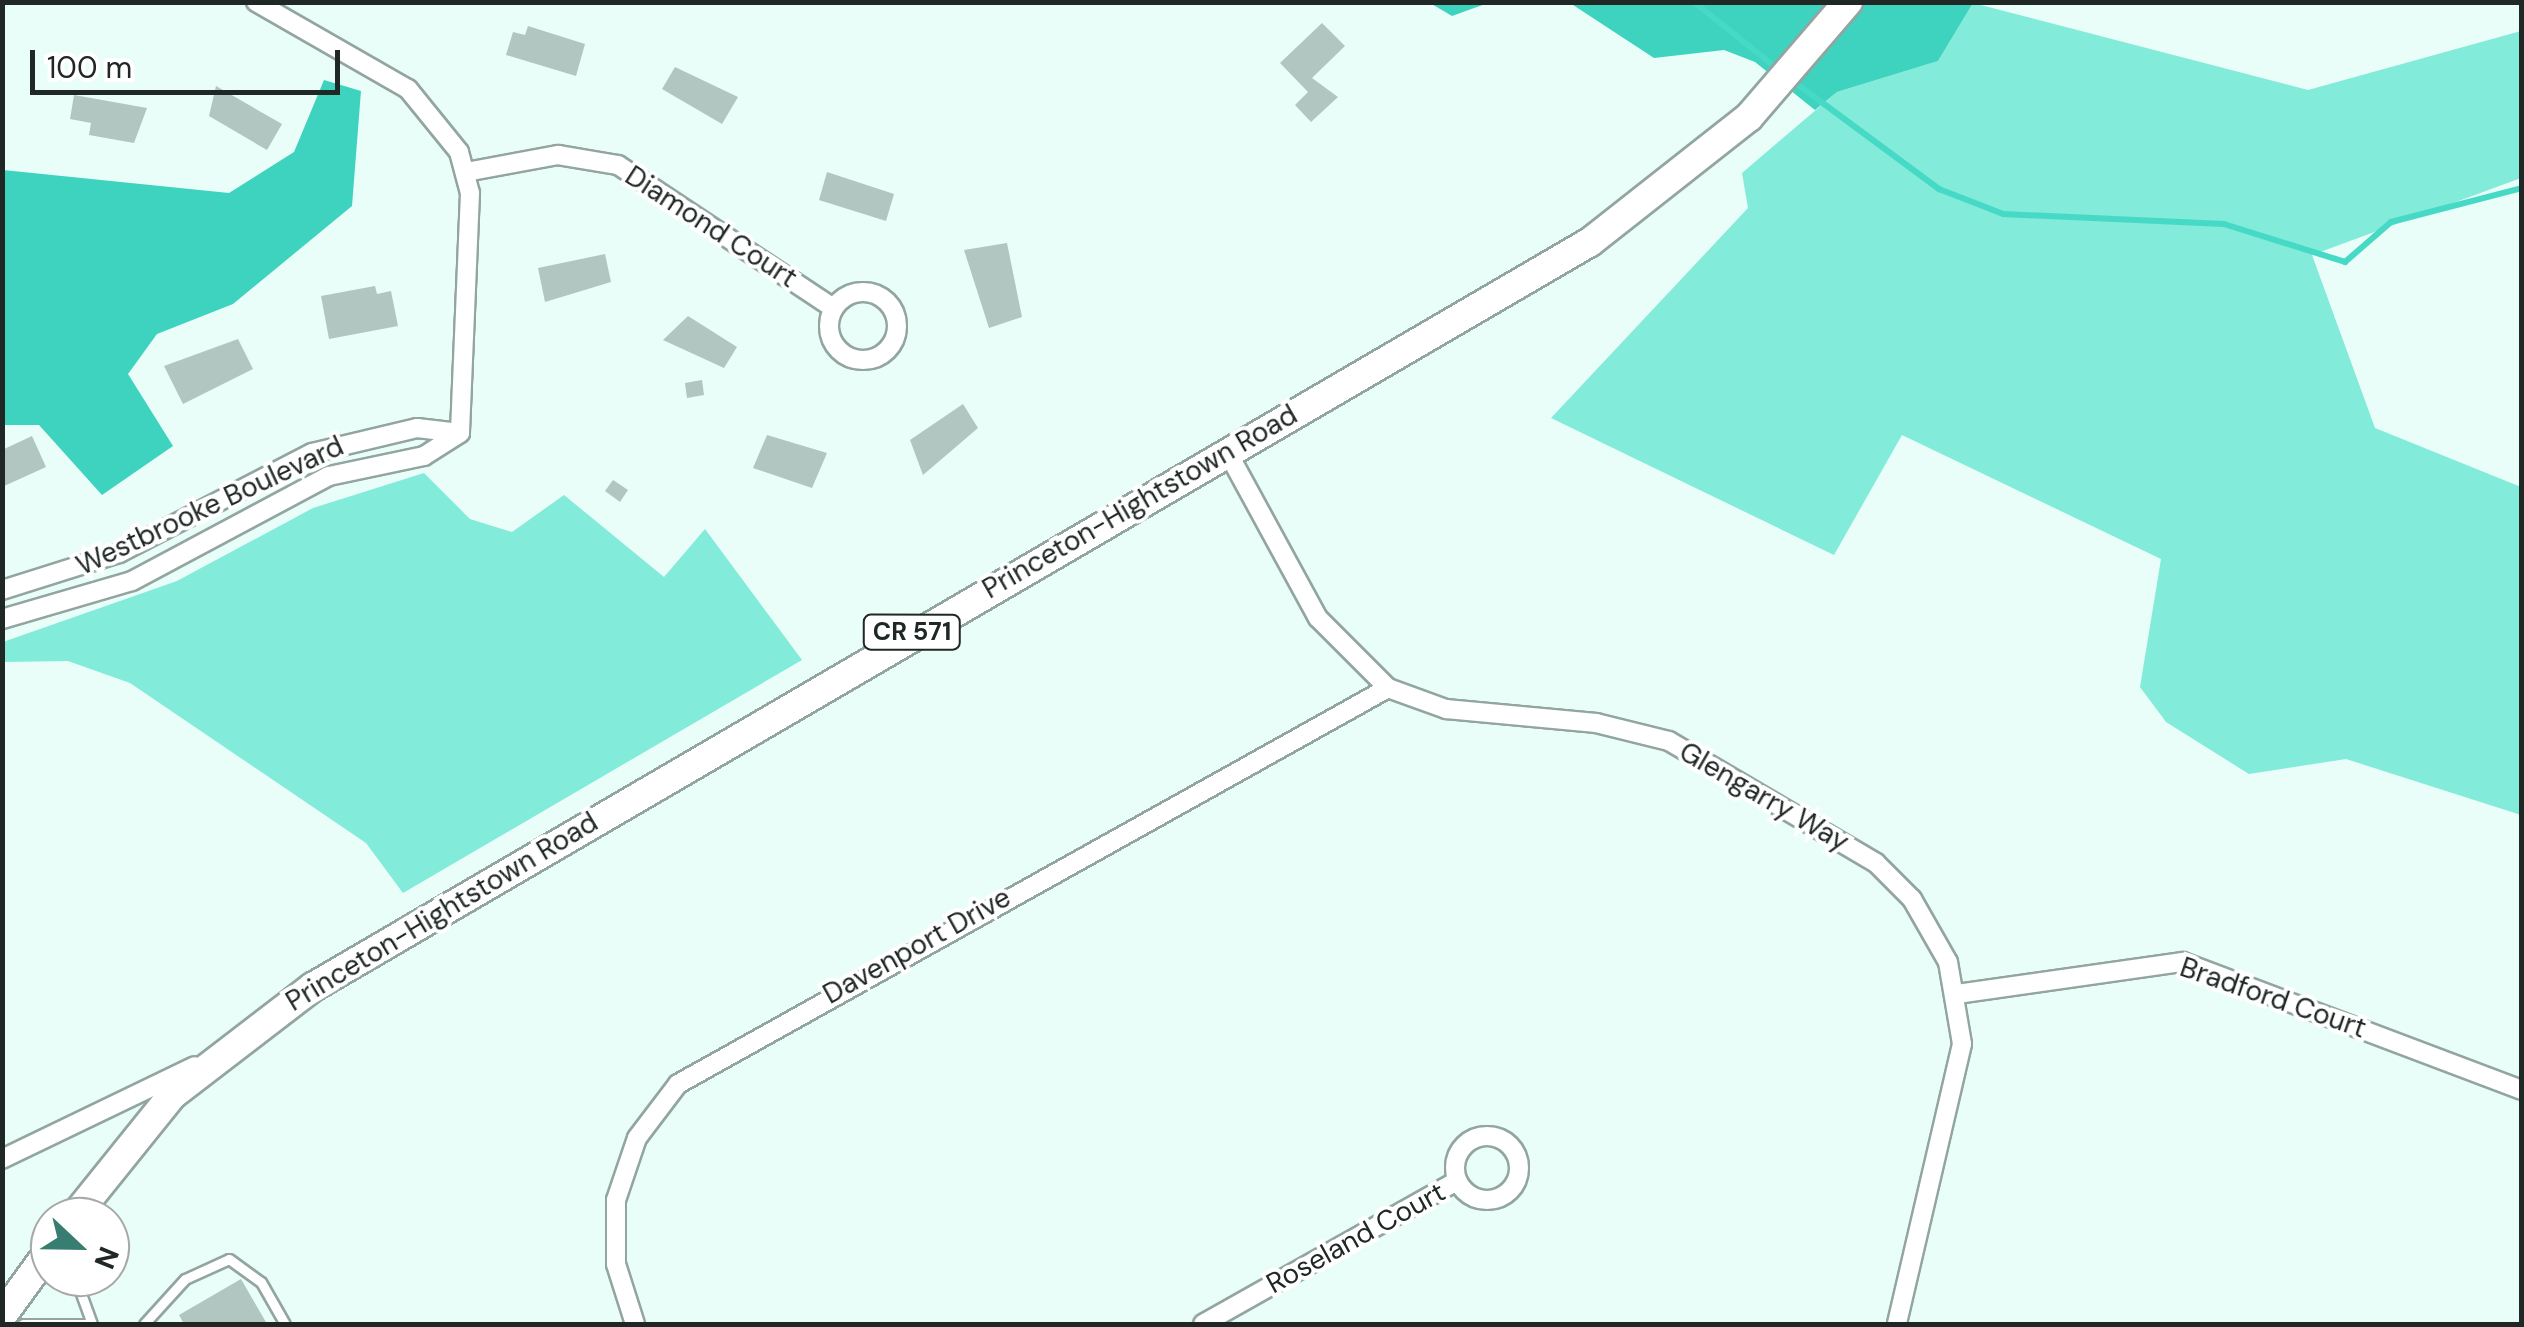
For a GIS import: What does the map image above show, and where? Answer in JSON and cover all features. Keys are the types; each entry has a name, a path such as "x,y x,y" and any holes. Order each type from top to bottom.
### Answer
{"main road":[{"name":"Princeton-Hightstown Road","path":"90,1197 172,1096 222,1053 523,860 1228,453 1637,210 1781,84 1848,2"},
{"path":"2,1316 30,1278"}],"street":[{"path":"256,2 408,89 446,127 466,172 460,433"},
{"name":"Diamond Court","path":"466,172 558,155 618,166 834,308"},
{"name":"Westbrooke Boulevard","path":"2,590 119,554 312,453 402,430 460,433"},
{"name":"Westbrooke Boulevard","path":"2,619 132,580 328,476 424,456 460,433"},
{"name":"Glengarry Way","path":"1228,453 1318,618 1388,688 1446,709 1633,730 1704,756 1891,876 1933,929 1957,994 1959,1084 1897,1324"},
{"name":"Davenport Drive","path":"635,1324 616,1264 616,1200 637,1138 678,1084 1388,688"},
{"name":"Bradford Court","path":"1957,994 2184,962 2522,1090"},
{"path":"2,1160 222,1053"},
{"name":"Roseland Court","path":"1203,1324 1458,1181"}],"lane":[{"path":"144,1324 185,1279 230,1258 261,1282 285,1324"},
{"path":"23,1324 92,1324 82,1297"}],"green space":[{"path":"1430,3 1488,3 1452,16"},
{"path":"1570,3 1973,3 1938,61 1837,92 1815,110 1755,62 1724,50 1654,58"},
{"path":"1973,3 2308,90 2521,31 2521,178 2312,255 2375,428 2521,487 2521,815 2346,759 2249,774 2166,722 2140,687 2161,559 1902,435 1834,555 1551,418 1748,208 1742,173 1837,92 1938,61"},
{"path":"324,80 361,91 352,206 233,304 157,334 128,374 173,446 102,495 39,425 3,425 3,170 229,193 294,152"},
{"path":"424,473 470,519 512,532 564,495 664,577 705,529 802,660 403,893 366,843 130,683 68,661 3,662 3,642 177,581 313,508"}],"building":[{"path":"1322,23 1345,46 1312,78 1338,97 1311,122 1295,105 1308,92 1280,63"},
{"path":"528,26 585,44 576,76 506,55 513,32 525,35"},
{"path":"675,67 738,97 722,124 662,89"},
{"path":"216,86 282,124 267,150 209,116"},
{"path":"74,95 147,108 134,143 89,135 91,123 70,119"},
{"path":"827,172 894,194 886,221 819,200"},
{"path":"1007,243 1022,317 989,328 964,250"},
{"path":"605,254 611,282 545,302 538,268"},
{"path":"375,286 377,294 391,291 398,326 329,339 321,296"},
{"path":"688,316 737,347 724,368 663,340"},
{"path":"238,339 253,369 183,404 164,366"},
{"path":"702,380 704,395 687,398 685,383"},
{"path":"963,404 978,428 923,475 910,440"},
{"path":"767,435 827,453 812,488 753,468"},
{"path":"32,436 46,467 2,487 2,450"},
{"path":"613,480 628,490 620,502 605,491"},
{"path":"241,1279 267,1324 184,1324 179,1315"}],"waterway":[{"path":"1694,2 1779,70"},
{"path":"1793,81 1939,189 2003,214 2224,224 2345,262 2391,222 2522,188"}]}
